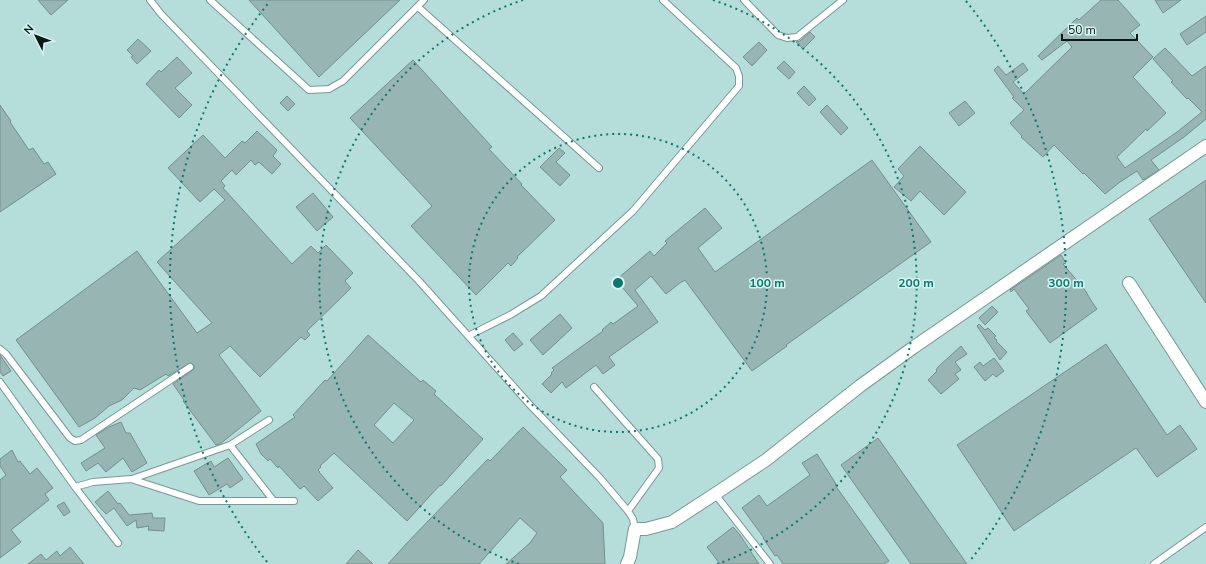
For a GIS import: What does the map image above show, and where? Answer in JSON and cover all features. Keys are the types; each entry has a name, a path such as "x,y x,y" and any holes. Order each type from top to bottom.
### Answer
{"street":[{"path":"631,562 635,529 646,529 672,522 766,460 860,386 914,347 1206,146"},
{"path":"1129,283 1206,402"}],"lane":[{"path":"150,0 419,281 531,406 600,478 628,511 633,520 635,529"},
{"path":"210,0 310,90 329,89 343,81 424,0"},
{"path":"468,336 510,315 541,296 633,211 739,86 739,76 736,68 662,0"},
{"path":"744,0 778,35 787,38 796,37 843,0"},
{"path":"418,7 599,168"},
{"path":"0,349 6,354 70,438 75,441 81,440 190,367"},
{"path":"0,382 75,487 118,543"},
{"path":"594,388 658,459 659,468 628,511"},
{"path":"75,487 93,482 131,479 230,445 269,420"},
{"path":"230,445 273,500"},
{"path":"131,479 199,501 294,501"},
{"path":"715,494 770,564"},
{"path":"1154,564 1206,527"}],"shaded area":[{"path":"0,0 1206,0 1206,564 0,564"}],"building":[{"path":"38,0 68,0 51,15"},
{"path":"249,0 400,0 319,77"},
{"path":"1101,0 1118,0 1140,25 1130,33 1153,57 1133,77 1166,113 1147,131 1146,129 1117,157 1125,168 1177,132 1202,112 1171,82 1173,81 1153,59 1165,48 1192,76 1206,66 1206,119 1184,137 1151,160 1159,170 1143,180 1137,171 1105,194 1054,145 1043,157 1021,137 1022,136 1010,123 1024,110 1012,98 1014,97 994,70 998,66 1006,75 1023,63 1028,70 1013,82 1024,94 1072,47 1067,41 1042,60 1038,56 1077,18 1079,20"},
{"path":"1155,0 1181,0 1163,13"},
{"path":"1206,16 1206,32 1187,45 1180,34"},
{"path":"810,32 815,37 803,49 796,42 800,41"},
{"path":"138,39 151,51 137,64 131,57 133,56 127,50"},
{"path":"759,42 767,50 752,66 743,57"},
{"path":"177,57 192,73 175,88 192,105 179,118 146,84 159,70 161,72"},
{"path":"413,60 492,147 489,149 555,220 517,257 518,258 511,266 508,263 476,295 411,226 432,206 350,118"},
{"path":"784,61 795,72 789,79 777,68"},
{"path":"804,86 816,99 809,106 797,93"},
{"path":"287,96 295,104 288,111 280,103"},
{"path":"965,101 975,113 959,126 949,113"},
{"path":"0,105 29,150 33,148 44,164 48,162 56,174 0,212"},
{"path":"827,105 848,128 841,135 820,112"},
{"path":"257,131 277,150 273,156 281,164 272,174 259,162 255,165 251,160 236,175 232,170 221,181 225,186 223,188 292,264 311,246 318,253 326,245 353,273 345,281 351,288 307,331 310,335 305,340 301,337 260,377 230,346 219,355 261,411 220,444 216,445 183,401 184,400 173,384 194,369 194,365 190,363 168,376 166,374 140,390 134,388 122,400 109,406 95,418 79,427 16,340 137,251 197,333 212,323 157,262 225,200 214,189 200,202 168,168 203,135 225,158 242,141 245,143"},
{"path":"920,146 966,192 944,215 920,191 911,201 894,187 904,176 898,169"},
{"path":"559,148 565,153 556,162 570,175 560,186 540,167"},
{"path":"872,160 931,242 786,345 787,346 752,371 685,280 666,294 651,276 635,290 658,322 609,357 615,365 603,374 596,365 566,388 562,382 551,393 542,384 552,374 551,373 554,370 552,368 603,331 602,330 611,322 613,324 638,306 616,280 650,251 654,256 667,243 665,241 705,208 722,228 698,248 715,272"},
{"path":"1206,180 1206,303 1149,219"},
{"path":"313,193 333,217 317,231 296,207"},
{"path":"1061,255 1066,263 1063,264 1085,290 1097,309 1050,343 1026,311 1029,309 1014,289 1011,292 1010,290"},
{"path":"992,306 998,312 985,325 979,318"},
{"path":"560,314 572,328 543,355 530,340"},
{"path":"979,324 985,330 988,328 996,336 994,338 997,340 996,341 1007,352 1000,360 977,326"},
{"path":"513,333 523,344 514,351 505,340"},
{"path":"368,335 421,382 423,380 436,391 434,394 483,439 407,521 334,453 320,466 321,467 318,470 333,488 318,501 304,486 300,489 279,466 278,468 270,459 268,461 261,454 256,444 295,417 293,415 325,380 327,381","holes":["394,403 414,420 393,443 374,425"]},
{"path":"1106,344 1167,435 1180,425 1197,449 1157,477 1136,448 1014,531 957,445"},
{"path":"961,346 967,354 955,362 961,370 955,374 959,379 941,394 928,380 937,371 936,370 938,367"},
{"path":"0,355 11,371 3,376 0,372"},
{"path":"994,358 1004,371 996,377 993,374 985,381 974,367 980,362 983,366"},
{"path":"121,422 126,433 130,433 147,463 132,472 123,458 106,472 98,463 86,471 81,463 105,448 96,435"},
{"path":"523,427 567,470 560,477 603,523 605,564 506,564 530,543 537,533 520,518 479,564 388,564 488,459 490,461"},
{"path":"878,438 967,564 911,564 841,465"},
{"path":"12,450 18,462 20,461 30,474 37,468 53,488 45,494 49,500 11,530 21,542 0,558 0,480 6,475 0,466 0,459"},
{"path":"817,454 836,484 835,485 889,561 884,564 783,564 777,555 775,556 742,508 759,495 767,506 810,475 802,463"},
{"path":"228,458 243,479 230,488 227,484 209,495 194,471 211,461 214,467"},
{"path":"108,491 129,515 152,513 153,518 165,518 164,531 148,530 149,526 137,528 136,520 127,526 114,508 106,514 95,502"},
{"path":"64,502 70,512 64,516 57,506"},
{"path":"733,527 759,564 720,564 707,547"},
{"path":"70,547 84,564 28,564 41,554 46,560 57,551 60,556"},
{"path":"358,550 373,564 346,564"}]}
